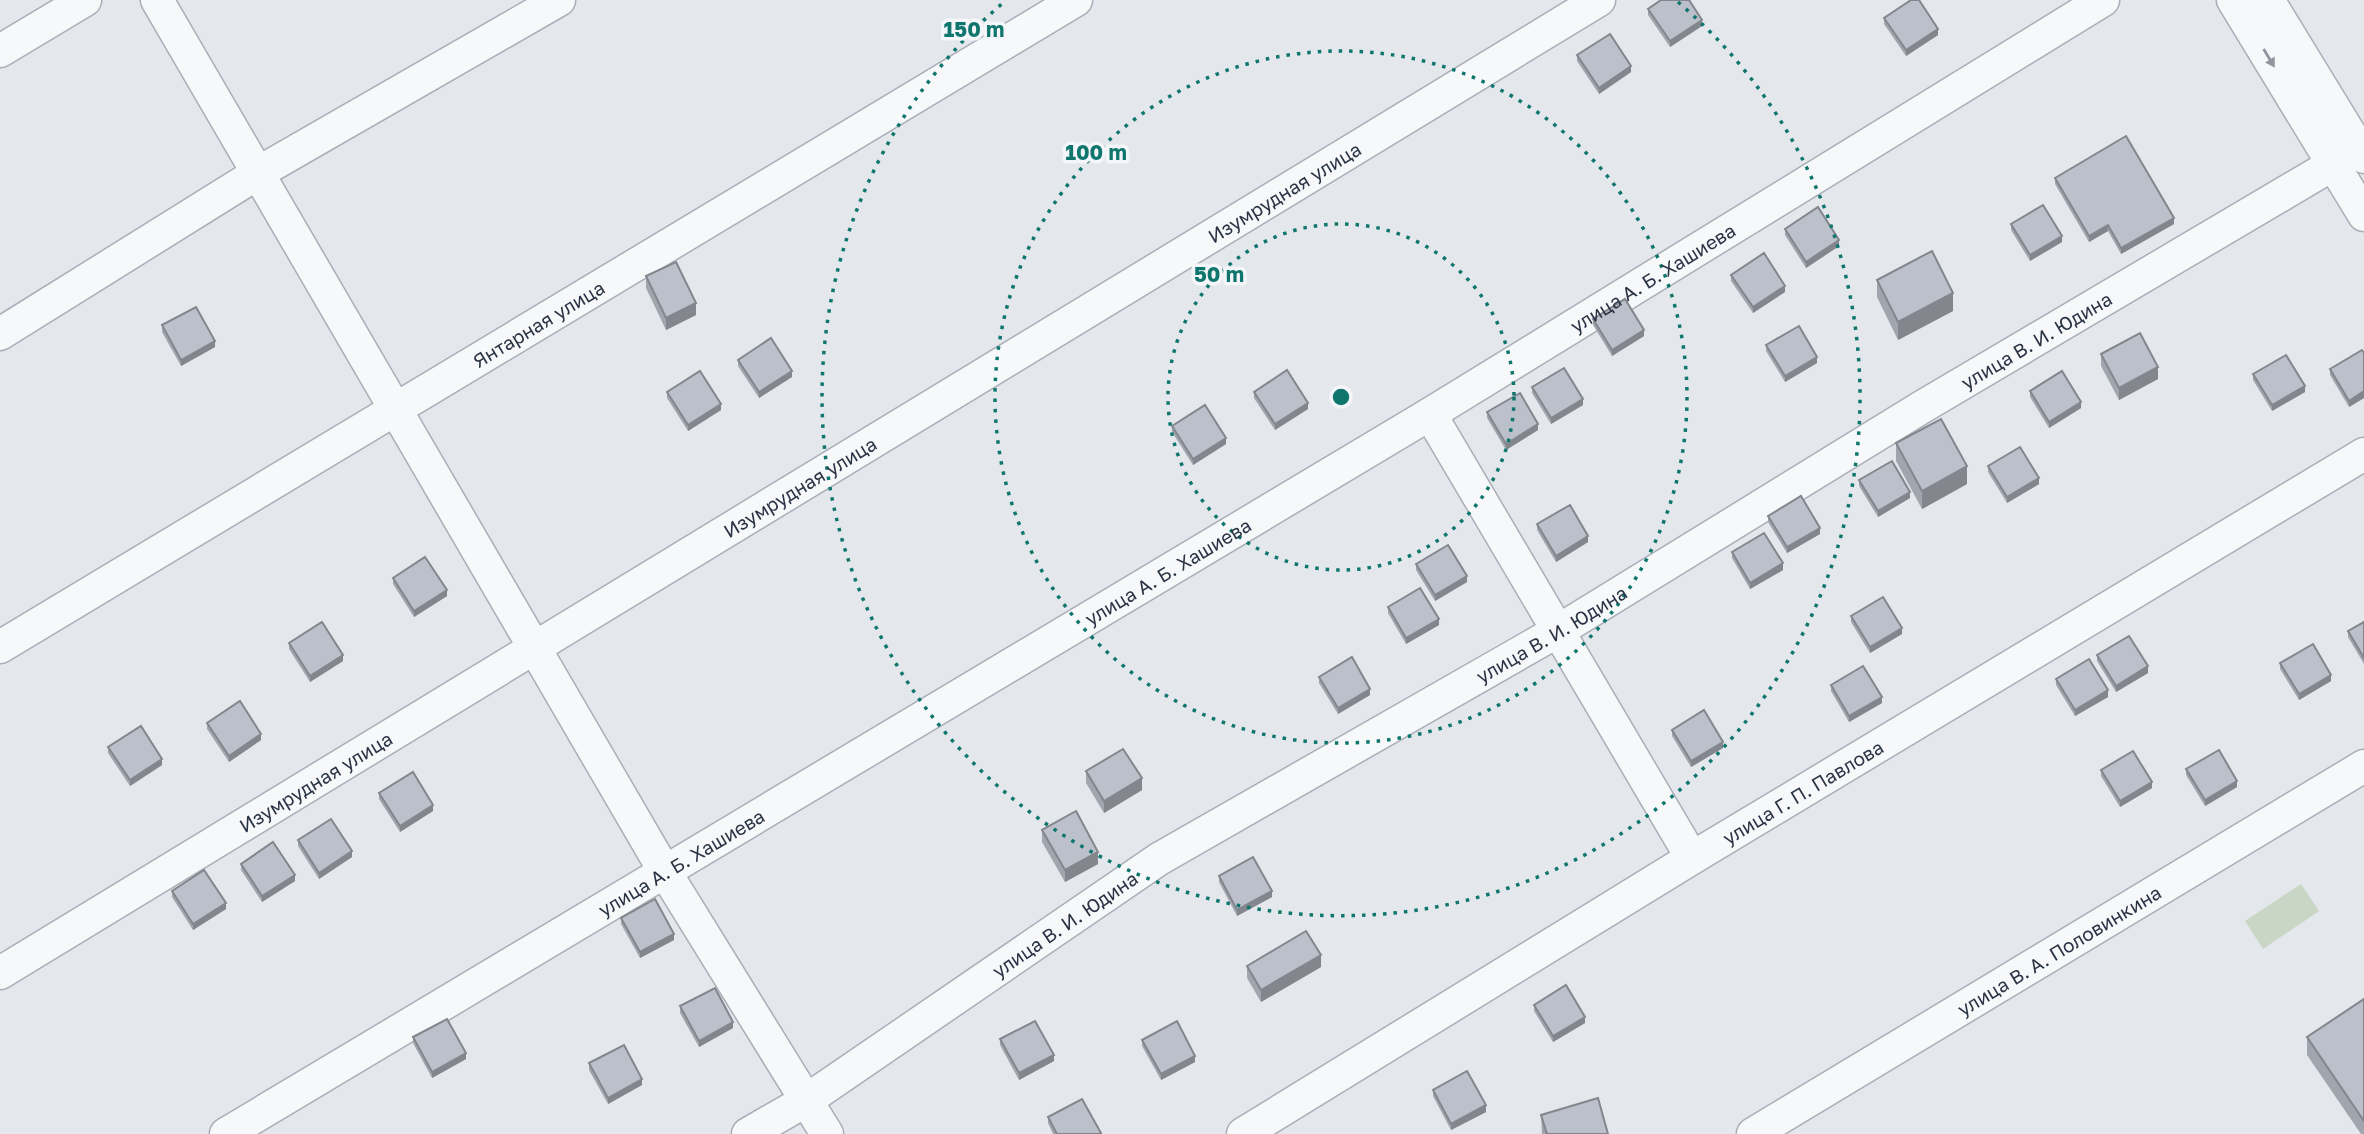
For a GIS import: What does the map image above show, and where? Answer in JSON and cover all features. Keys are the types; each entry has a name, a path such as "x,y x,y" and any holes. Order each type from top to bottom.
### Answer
{"street":[{"path":"0,51 85,0"},
{"path":"157,0 665,872 827,1134"},
{"path":"0,334 258,173 559,0"},
{"name":"Янтарная улица","path":"0,647 1076,0"},
{"name":"Изумрудная улица","path":"0,974 1600,0"},
{"name":"улица А. Б. Хашиева","path":"226,1134 1430,414 2103,0"},
{"path":"2233,0 2355,154"},
{"path":"2267,0 2355,154 2364,215"},
{"name":"улица В. И. Юдина","path":"748,1134 807,1100 1159,859 1559,631 1922,407 2355,154"},
{"path":"1430,414 1692,858"},
{"name":"улица Г. П. Павлова","path":"1243,1134 1692,858 2364,454"},
{"name":"улица В. А. Половинкина","path":"1753,1134 2364,766"}],"green space":[{"path":"2301,884 2319,911 2263,949 2245,921"}],"building":[{"path":"1661,0 1689,0 1702,20 1670,41 1648,9"},
{"path":"1911,0 1919,0 1938,29 1906,50 1884,18"},
{"path":"1610,34 1631,66 1599,88 1577,55"},
{"path":"2126,136 2174,218 2121,248 2108,225 2089,236 2055,178"},
{"path":"2043,205 2062,236 2030,255 2011,224"},
{"path":"1818,207 1839,240 1806,262 1785,229"},
{"path":"1932,251 1953,293 1898,322 1877,280"},
{"path":"1764,253 1785,286 1753,307 1731,275"},
{"path":"676,262 696,303 666,318 646,276"},
{"path":"1625,299 1644,330 1612,350 1593,319"},
{"path":"196,307 215,341 181,360 162,325"},
{"path":"1799,326 1817,357 1785,376 1766,345"},
{"path":"2140,333 2158,367 2119,388 2101,354"},
{"path":"771,338 792,371 759,392 738,360"},
{"path":"2362,350 2364,391 2349,401 2330,369"},
{"path":"2286,355 2305,386 2272,405 2253,374"},
{"path":"1564,368 1583,399 1551,418 1532,387"},
{"path":"1287,370 1308,403 1275,424 1254,392"},
{"path":"700,371 721,404 688,425 667,392"},
{"path":"2062,371 2081,402 2049,422 2030,391"},
{"path":"1520,393 1538,424 1506,444 1487,412"},
{"path":"1205,405 1226,438 1193,459 1172,426"},
{"path":"1941,419 1967,466 1922,491 1896,443"},
{"path":"2020,447 2039,478 2007,497 1988,466"},
{"path":"1892,461 1910,492 1878,511 1859,480"},
{"path":"1801,496 1820,528 1787,547 1768,516"},
{"path":"1570,505 1588,536 1556,556 1537,524"},
{"path":"1764,533 1783,563 1750,583 1732,552"},
{"path":"1448,545 1467,576 1435,595 1416,564"},
{"path":"425,557 447,590 414,611 393,578"},
{"path":"1420,588 1439,619 1406,638 1388,607"},
{"path":"1883,597 1902,628 1870,647 1851,616"},
{"path":"322,622 343,655 310,676 289,643"},
{"path":"2364,622 2364,658 2348,631"},
{"path":"2129,636 2148,666 2116,686 2097,655"},
{"path":"2313,644 2331,675 2299,694 2280,663"},
{"path":"1352,657 1370,689 1338,708 1319,677"},
{"path":"2089,659 2108,690 2075,710 2056,679"},
{"path":"1863,666 1882,697 1849,716 1831,685"},
{"path":"240,701 261,734 229,756 207,723"},
{"path":"1704,710 1723,742 1691,761 1672,730"},
{"path":"141,726 162,759 130,780 108,747"},
{"path":"1123,749 1142,778 1104,801 1086,771"},
{"path":"2219,750 2237,781 2205,800 2186,769"},
{"path":"2133,751 2152,782 2120,801 2101,770"},
{"path":"413,772 433,805 400,826 379,793"},
{"path":"1076,811 1098,852 1065,870 1042,830"},
{"path":"331,819 352,851 319,873 298,840"},
{"path":"273,842 295,875 262,896 241,864"},
{"path":"1253,857 1272,891 1237,910 1219,876"},
{"path":"204,870 226,903 193,924 172,891"},
{"path":"655,899 674,934 640,952 621,918"},
{"path":"1306,931 1321,955 1261,990 1247,966"},
{"path":"1566,985 1585,1017 1553,1036 1534,1005"},
{"path":"715,988 733,1022 699,1041 680,1006"},
{"path":"2364,999 2364,1121 2307,1037"},
{"path":"447,1019 466,1053 432,1072 413,1037"},
{"path":"1035,1021 1054,1055 1019,1073 1000,1039"},
{"path":"1177,1021 1195,1056 1161,1074 1142,1040"},
{"path":"624,1045 642,1079 608,1098 589,1063"},
{"path":"1467,1071 1486,1105 1451,1124 1433,1090"},
{"path":"1598,1098 1608,1134 1547,1134 1541,1115"},
{"path":"1082,1099 1101,1133 1057,1134 1048,1117"}]}
